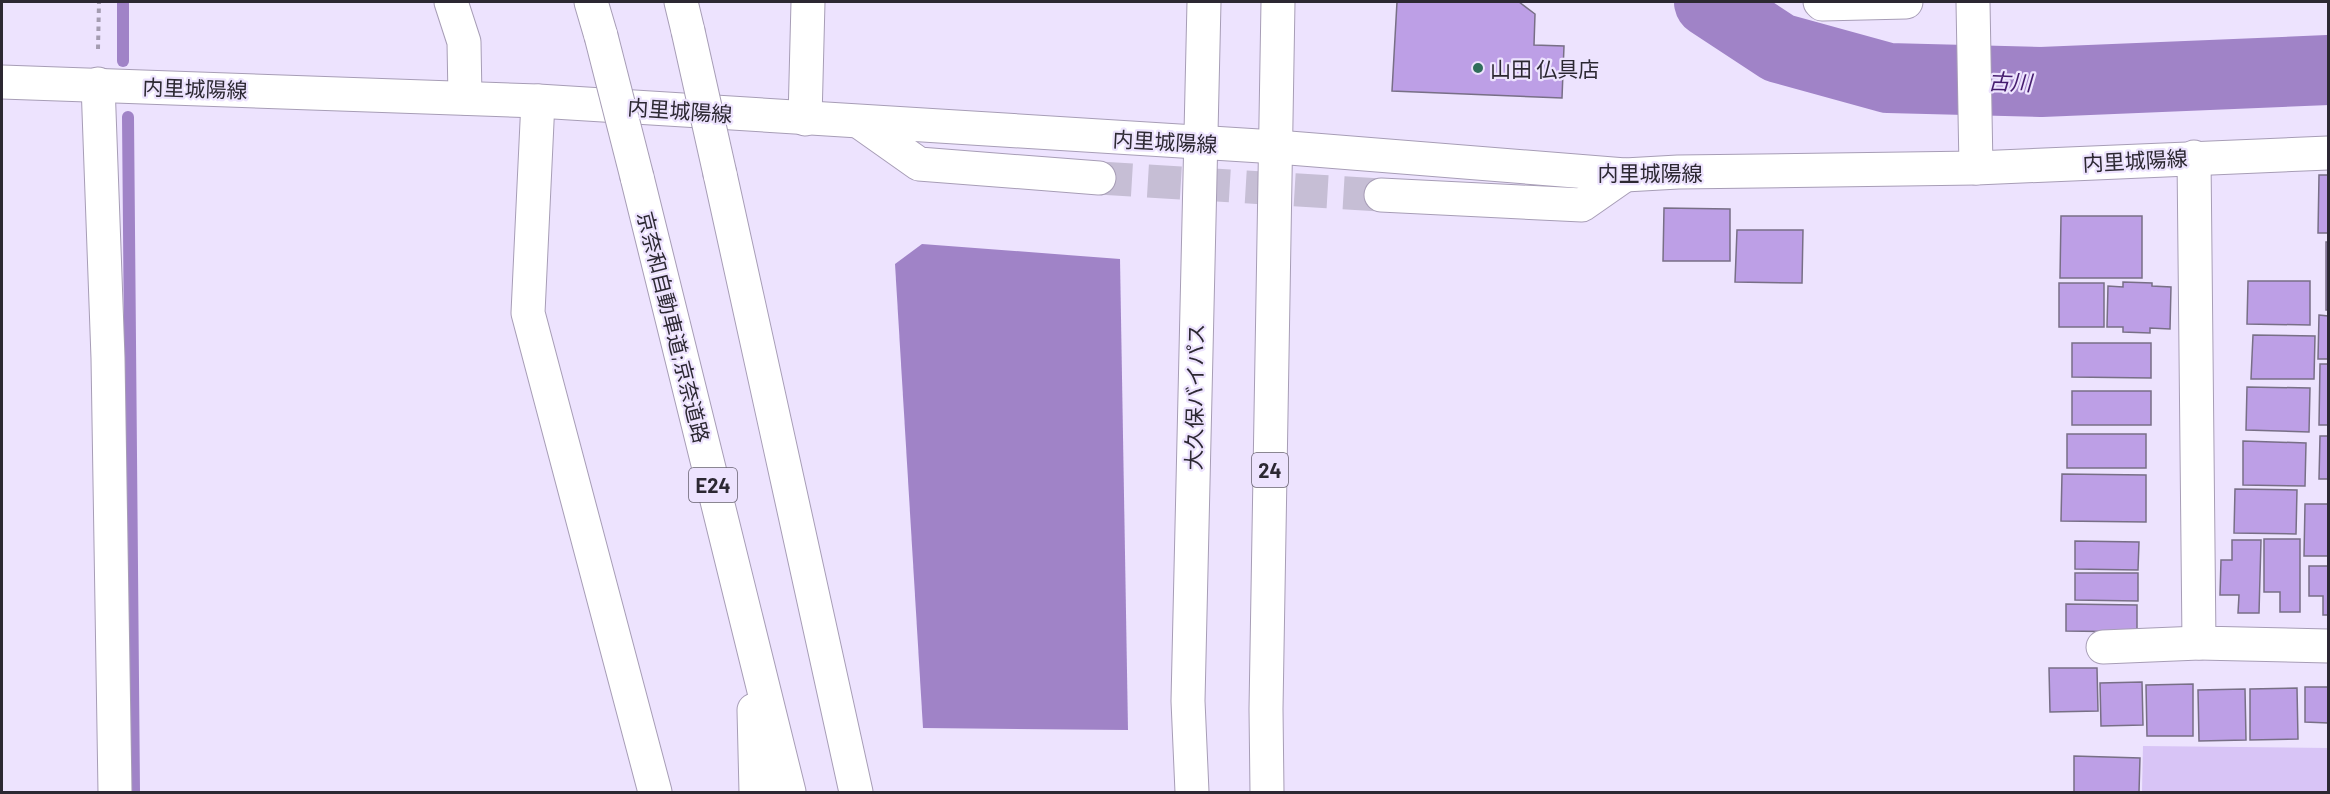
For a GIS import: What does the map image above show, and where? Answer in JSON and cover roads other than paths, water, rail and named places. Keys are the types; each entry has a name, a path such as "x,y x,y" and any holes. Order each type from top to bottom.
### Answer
{"main road":[{"path":"451,2 464,42 465,98"},
{"name":"京奈和自動車道;京奈道路","path":"591,2 637,177 789,792"},
{"path":"805,119 808,2"},
{"name":"大久保バイパス","path":"1192,792 1188,701 1204,2"},
{"name":"24","path":"1268,792 1266,709 1278,2"},
{"path":"1820,2 1822,4 1906,2"},
{"path":"1973,11 1976,159"},
{"path":"684,16 856,792"},
{"name":"内里城陽線","path":"2,82 538,101 861,123 1277,147 1625,175 1976,159 2328,153"},
{"path":"98,84 108,358 115,792"},
{"path":"538,101 528,313 655,792"},
{"path":"861,123 919,165 1099,178"},
{"path":"2194,157 2199,643"},
{"path":"1381,195 1582,205 1625,175"},
{"path":"2103,647 2199,643 2328,646"},
{"path":"753,645 756,792"},
{"path":"847,755 861,792"}],"waterway":[{"path":"123,2 123,61"},
{"name":"古川","path":"1709,2 1779,48 1888,78 2041,82 2328,70"},
{"path":"128,117 134,792"}],"tunnel":[{"path":"1099,178 1381,195"}],"place":[{"name":"山田 仏具店","path":"1478,68"}]}
